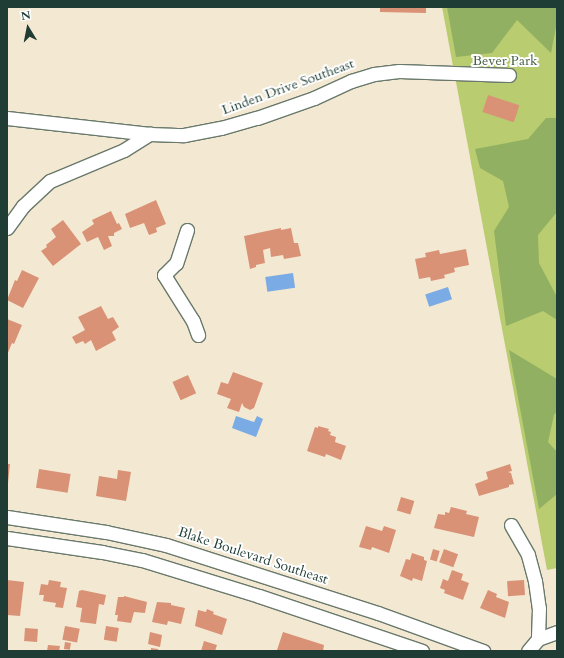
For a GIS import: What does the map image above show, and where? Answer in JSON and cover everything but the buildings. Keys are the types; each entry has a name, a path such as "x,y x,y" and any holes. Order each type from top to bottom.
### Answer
{"street":[{"name":"Linden Drive Southeast","path":"7,118 150,134 184,135 220,128 258,118 314,98 351,81 374,74 399,71 509,76"},
{"path":"7,228 23,206 50,181 124,150 150,134"},
{"path":"187,230 176,263 164,275 193,321 198,335"},
{"name":"Blake Boulevard Southeast","path":"7,517 106,532 166,545 378,613 483,651"},
{"path":"511,525 528,555 535,582 539,608 538,639"},
{"path":"102,552 106,532"},
{"path":"7,538 102,552 142,560 259,596 422,651"},
{"path":"259,596 265,576"},
{"path":"371,634 378,613"},
{"path":"528,651 538,639 557,632"}],"green space":[{"name":"Bever Park","path":"442,7 557,7 557,568 547,570"},
{"path":"447,7 557,7 557,22 551,53 517,20 492,53 456,57"},
{"path":"546,118 557,118 557,212 538,235 539,263 557,297 557,320 543,311 506,326 494,231 509,207 503,181 480,168 475,149 528,139"},
{"path":"509,350 557,379 557,411 554,415 548,442 557,452 557,494 539,509"}],"water":[{"path":"293,273 295,288 267,292 265,277"},
{"path":"448,287 452,299 429,307 425,294"},
{"path":"236,416 254,422 257,416 263,419 256,437 232,428"}]}
